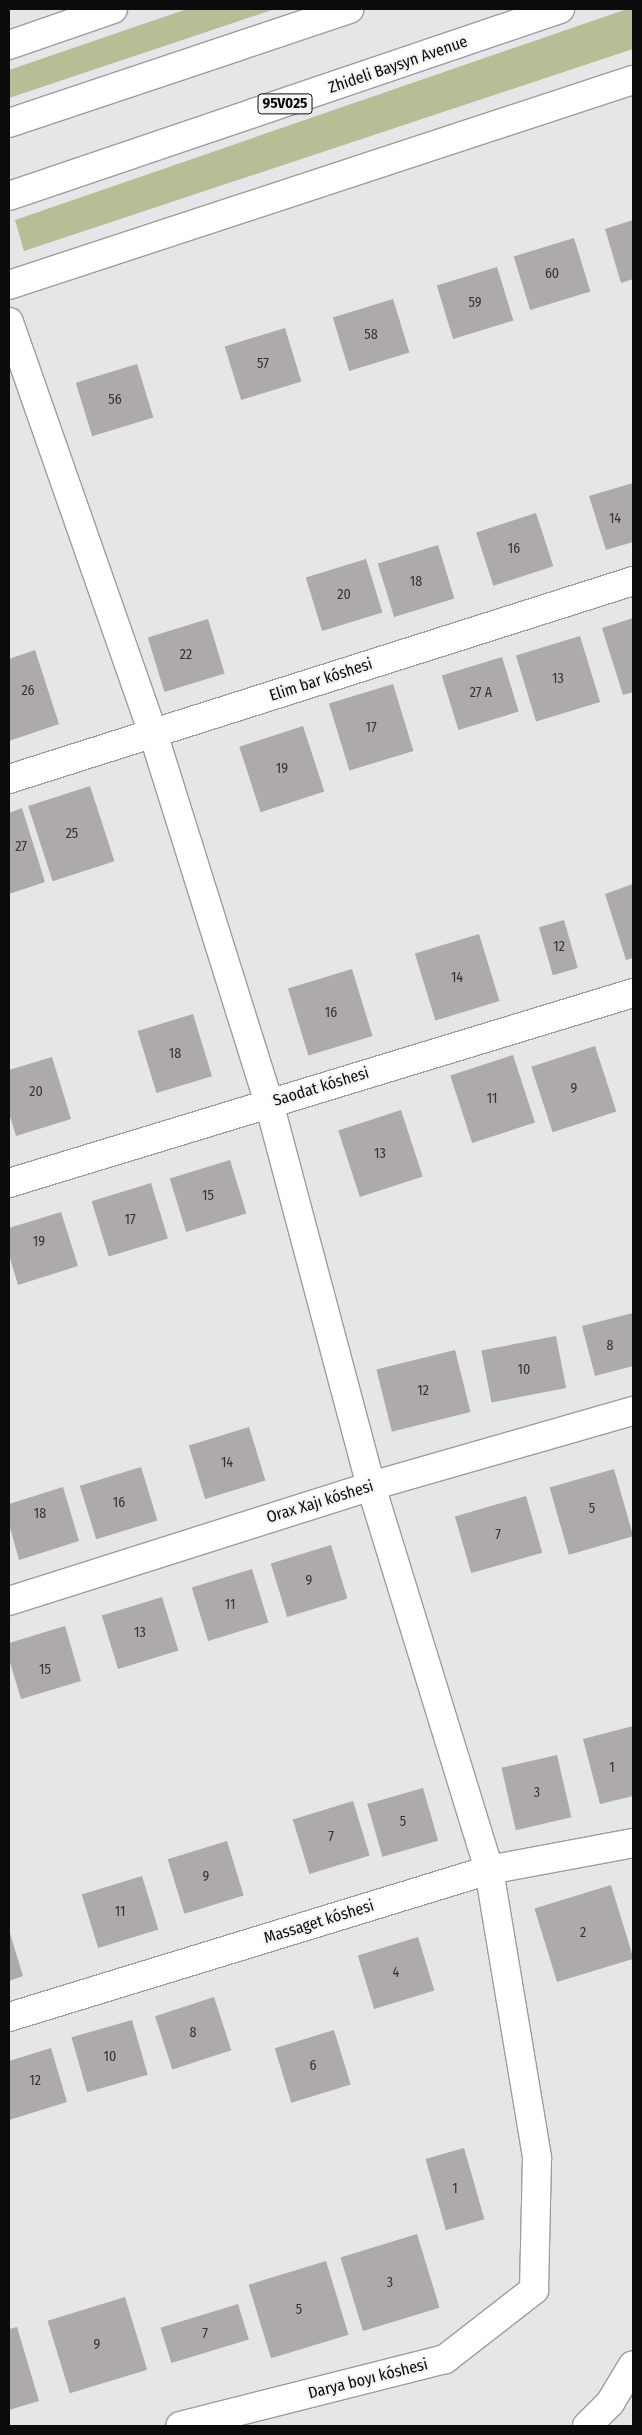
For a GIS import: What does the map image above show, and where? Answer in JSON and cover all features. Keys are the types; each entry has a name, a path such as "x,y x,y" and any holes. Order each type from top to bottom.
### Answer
{"street":[{"path":"9,45 113,9"},
{"path":"9,123 349,9"},
{"name":"Zhideli Baysyn Avenue","path":"9,196 560,9"},
{"path":"9,285 633,80"},
{"path":"9,322 153,733 269,1103 370,1486 489,1870"},
{"name":"Elim bar kóshesi","path":"9,778 633,581"},
{"name":"Saodat kóshesi","path":"9,1183 633,993"},
{"name":"Orax Xajı kóshesi","path":"9,1601 370,1486 633,1411"},
{"name":"Massaget kóshesi","path":"9,2017 489,1870 633,1843"},
{"name":"Darya boyı kóshesi","path":"180,2426 446,2360 534,2290 537,2158 489,1870"},
{"path":"587,2426 610,2403 633,2366"}],"green space":[{"path":"187,9 275,9 9,98 9,70"},
{"path":"627,9 633,9 633,49 24,251 15,220"}],"building":[{"path":"633,220 633,279 621,283 605,229"},
{"path":"574,238 590,292 530,310 514,256"},
{"path":"497,267 513,321 453,339 437,285"},
{"path":"393,299 409,353 349,371 333,317"},
{"path":"285,328 301,382 241,400 225,346"},
{"path":"137,364 153,418 92,436 76,383"},
{"path":"633,483 633,542 606,550 589,496"},
{"path":"536,513 553,566 493,586 476,532"},
{"path":"438,545 454,599 394,617 378,563"},
{"path":"366,559 382,613 322,631 306,577"},
{"path":"633,618 633,692 623,695 602,628"},
{"path":"208,619 225,674 164,692 148,637"},
{"path":"580,636 600,702 536,722 516,656"},
{"path":"35,650 59,724 9,741 9,659"},
{"path":"502,657 519,712 458,730 442,675"},
{"path":"393,684 413,751 349,771 329,704"},
{"path":"303,726 324,792 261,812 239,747"},
{"path":"90,786 114,861 53,881 28,806"},
{"path":"22,808 45,882 9,894 9,813"},
{"path":"633,884 633,958 626,960 605,894"},
{"path":"564,920 578,968 553,975 539,927"},
{"path":"479,934 499,1001 435,1021 415,954"},
{"path":"352,969 372,1036 308,1056 288,989"},
{"path":"193,1014 212,1076 157,1093 138,1031"},
{"path":"595,1046 616,1112 553,1132 531,1067"},
{"path":"513,1055 535,1123 472,1143 450,1075"},
{"path":"52,1057 71,1119 16,1136 9,1113 9,1070"},
{"path":"401,1110 423,1177 360,1197 338,1130"},
{"path":"230,1160 246,1214 186,1232 170,1178"},
{"path":"151,1183 168,1238 109,1257 92,1201"},
{"path":"61,1212 78,1266 18,1285 9,1255 9,1228"},
{"path":"633,1313 633,1366 595,1376 582,1326"},
{"path":"556,1336 566,1388 492,1403 481,1351"},
{"path":"455,1350 470,1412 392,1432 376,1370"},
{"path":"249,1427 265,1481 205,1499 189,1445"},
{"path":"141,1467 157,1521 96,1539 80,1486"},
{"path":"614,1469 633,1536 569,1555 550,1487"},
{"path":"63,1487 79,1541 19,1560 9,1524 9,1504"},
{"path":"526,1496 542,1553 471,1573 455,1516"},
{"path":"331,1545 347,1599 287,1617 271,1563"},
{"path":"252,1569 268,1623 208,1641 192,1587"},
{"path":"162,1597 178,1651 118,1669 102,1615"},
{"path":"65,1626 81,1681 21,1699 9,1659 9,1643"},
{"path":"633,1726 633,1796 600,1804 583,1739"},
{"path":"557,1755 571,1817 516,1830 501,1768"},
{"path":"423,1788 438,1841 382,1857 367,1804"},
{"path":"353,1801 370,1856 309,1874 293,1819"},
{"path":"227,1841 244,1896 184,1914 168,1859"},
{"path":"142,1876 158,1930 98,1948 82,1894"},
{"path":"611,1885 633,1959 557,1982 534,1908"},
{"path":"9,1930 23,1976 9,1981"},
{"path":"418,1937 434,1991 374,2009 358,1955"},
{"path":"214,1997 231,2050 172,2069 155,2016"},
{"path":"132,2020 148,2075 87,2092 71,2037"},
{"path":"334,2030 351,2085 291,2103 275,2048"},
{"path":"51,2048 67,2102 9,2120 9,2061"},
{"path":"464,2148 484,2219 446,2230 426,2159"},
{"path":"417,2234 440,2308 363,2331 340,2257"},
{"path":"326,2261 349,2335 271,2358 249,2285"},
{"path":"125,2297 147,2370 70,2393 48,2321"},
{"path":"238,2304 249,2339 171,2363 161,2328"},
{"path":"17,2327 39,2401 9,2410 9,2329"}]}
